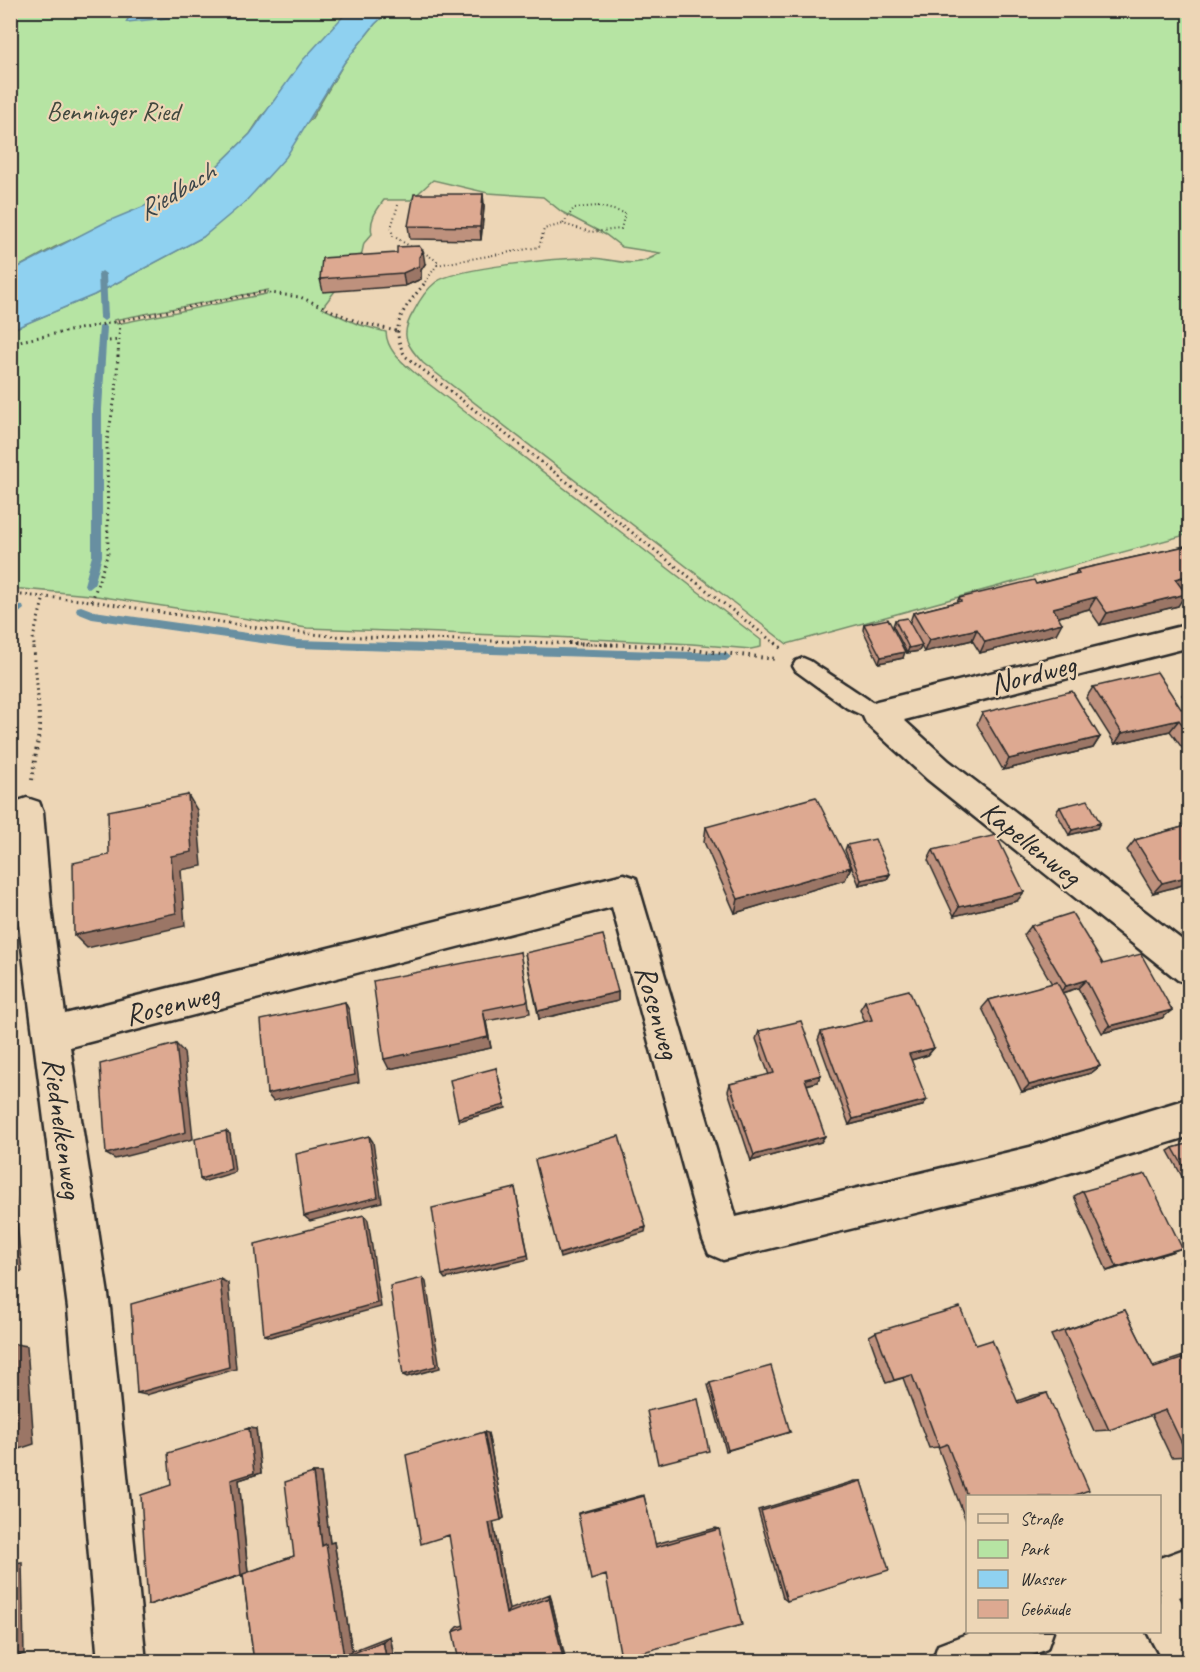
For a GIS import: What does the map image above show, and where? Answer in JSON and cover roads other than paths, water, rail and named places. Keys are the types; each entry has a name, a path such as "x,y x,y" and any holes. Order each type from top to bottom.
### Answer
{"street":[{"name":"Nordweg","path":"877,714 1190,635"},
{"name":"Kapellenweg","path":"877,714 938,770 1190,968"},
{"name":"Riednelkenweg","path":"27,812 34,908 89,1308 122,1662"},
{"name":"Rosenweg","path":"50,1035 624,889 723,1240 1030,1167 1190,1117"},
{"path":"1161,1581 1190,1570"},
{"path":"1161,1610 1188,1662"},
{"path":"955,1662 1028,1633"}],"lane":[{"path":"803,666 854,702 877,714"}],"water":[{"path":"133,11 243,11 237,18 178,17 126,22"},
{"path":"348,11 389,11 375,24 344,63 286,157 245,202 203,237 94,295 11,330 11,271 106,222 200,183 250,134 303,60"}],"waterway":[{"path":"102,274 104,318"},
{"path":"89,585 97,556 97,409 103,327"},
{"path":"10,608 19,609"},
{"path":"81,610 92,615 297,644 726,657"}],"park label":[{"name":"Benninger Ried","path":"113,111"}],"water label":[{"name":"Riedbach","path":"176,191"}]}
